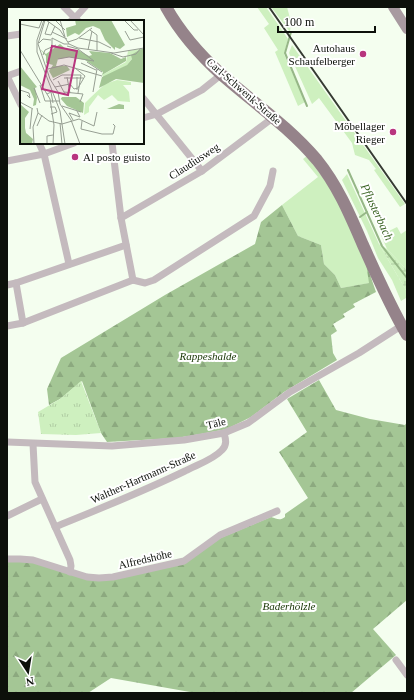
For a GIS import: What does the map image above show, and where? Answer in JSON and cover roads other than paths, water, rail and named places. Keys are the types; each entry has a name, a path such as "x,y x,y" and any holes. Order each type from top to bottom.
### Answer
{"main road":[{"name":"Carl-Schwenk-Straße","path":"166,7 184,33 222,74 274,117 305,146 326,173 345,205 384,294 404,331"},
{"path":"393,7 406,25"}],"street":[{"path":"64,7 75,20 85,7"},
{"path":"7,36 20,34"},
{"path":"20,71 7,76 20,103"},
{"path":"144,118 157,114 202,90 222,74"},
{"path":"144,99 202,171"},
{"name":"Claudiusweg","path":"121,218 202,171 274,117"},
{"path":"39,144 44,154 69,264"},
{"path":"7,161 44,154 71,144"},
{"path":"112,144 121,218 132,280"},
{"path":"7,326 23,323 132,280 145,283 154,280 254,216 270,186 273,171"},
{"path":"7,285 126,245"},
{"path":"16,283 23,323"},
{"name":"Täle","path":"7,442 112,446 184,440 224,433 248,423 290,392 359,353 404,331"},
{"name":"Walther-Hartmann-Straße","path":"55,527 150,487 203,462 218,453 225,446 226,440 224,433"},
{"path":"33,444 35,482 70,560 70,572"},
{"path":"7,516 42,499"},
{"name":"Alfredshöhe","path":"7,559 20,558 33,560 87,577 106,578 188,559 220,535 277,511"},
{"path":"396,660 407,675"}],"waterway":[{"name":"Pflusterbach","path":"291,32 285,53 307,106"},
{"name":"Pflusterbach","path":"348,170 382,246 407,278"},
{"path":"360,217 367,212"}],"railway":[{"path":"269,7 407,204"}],"place":[{"name":"Autohaus Schaufelberger","path":"363,54"},
{"name":"Möbellager Rieger","path":"393,132"},
{"name":"Al posto guisto","path":"75,157"}],"park label":[{"name":"Rappeshalde","path":"208,356"},
{"name":"Baderhölzle","path":"289,606"}]}
